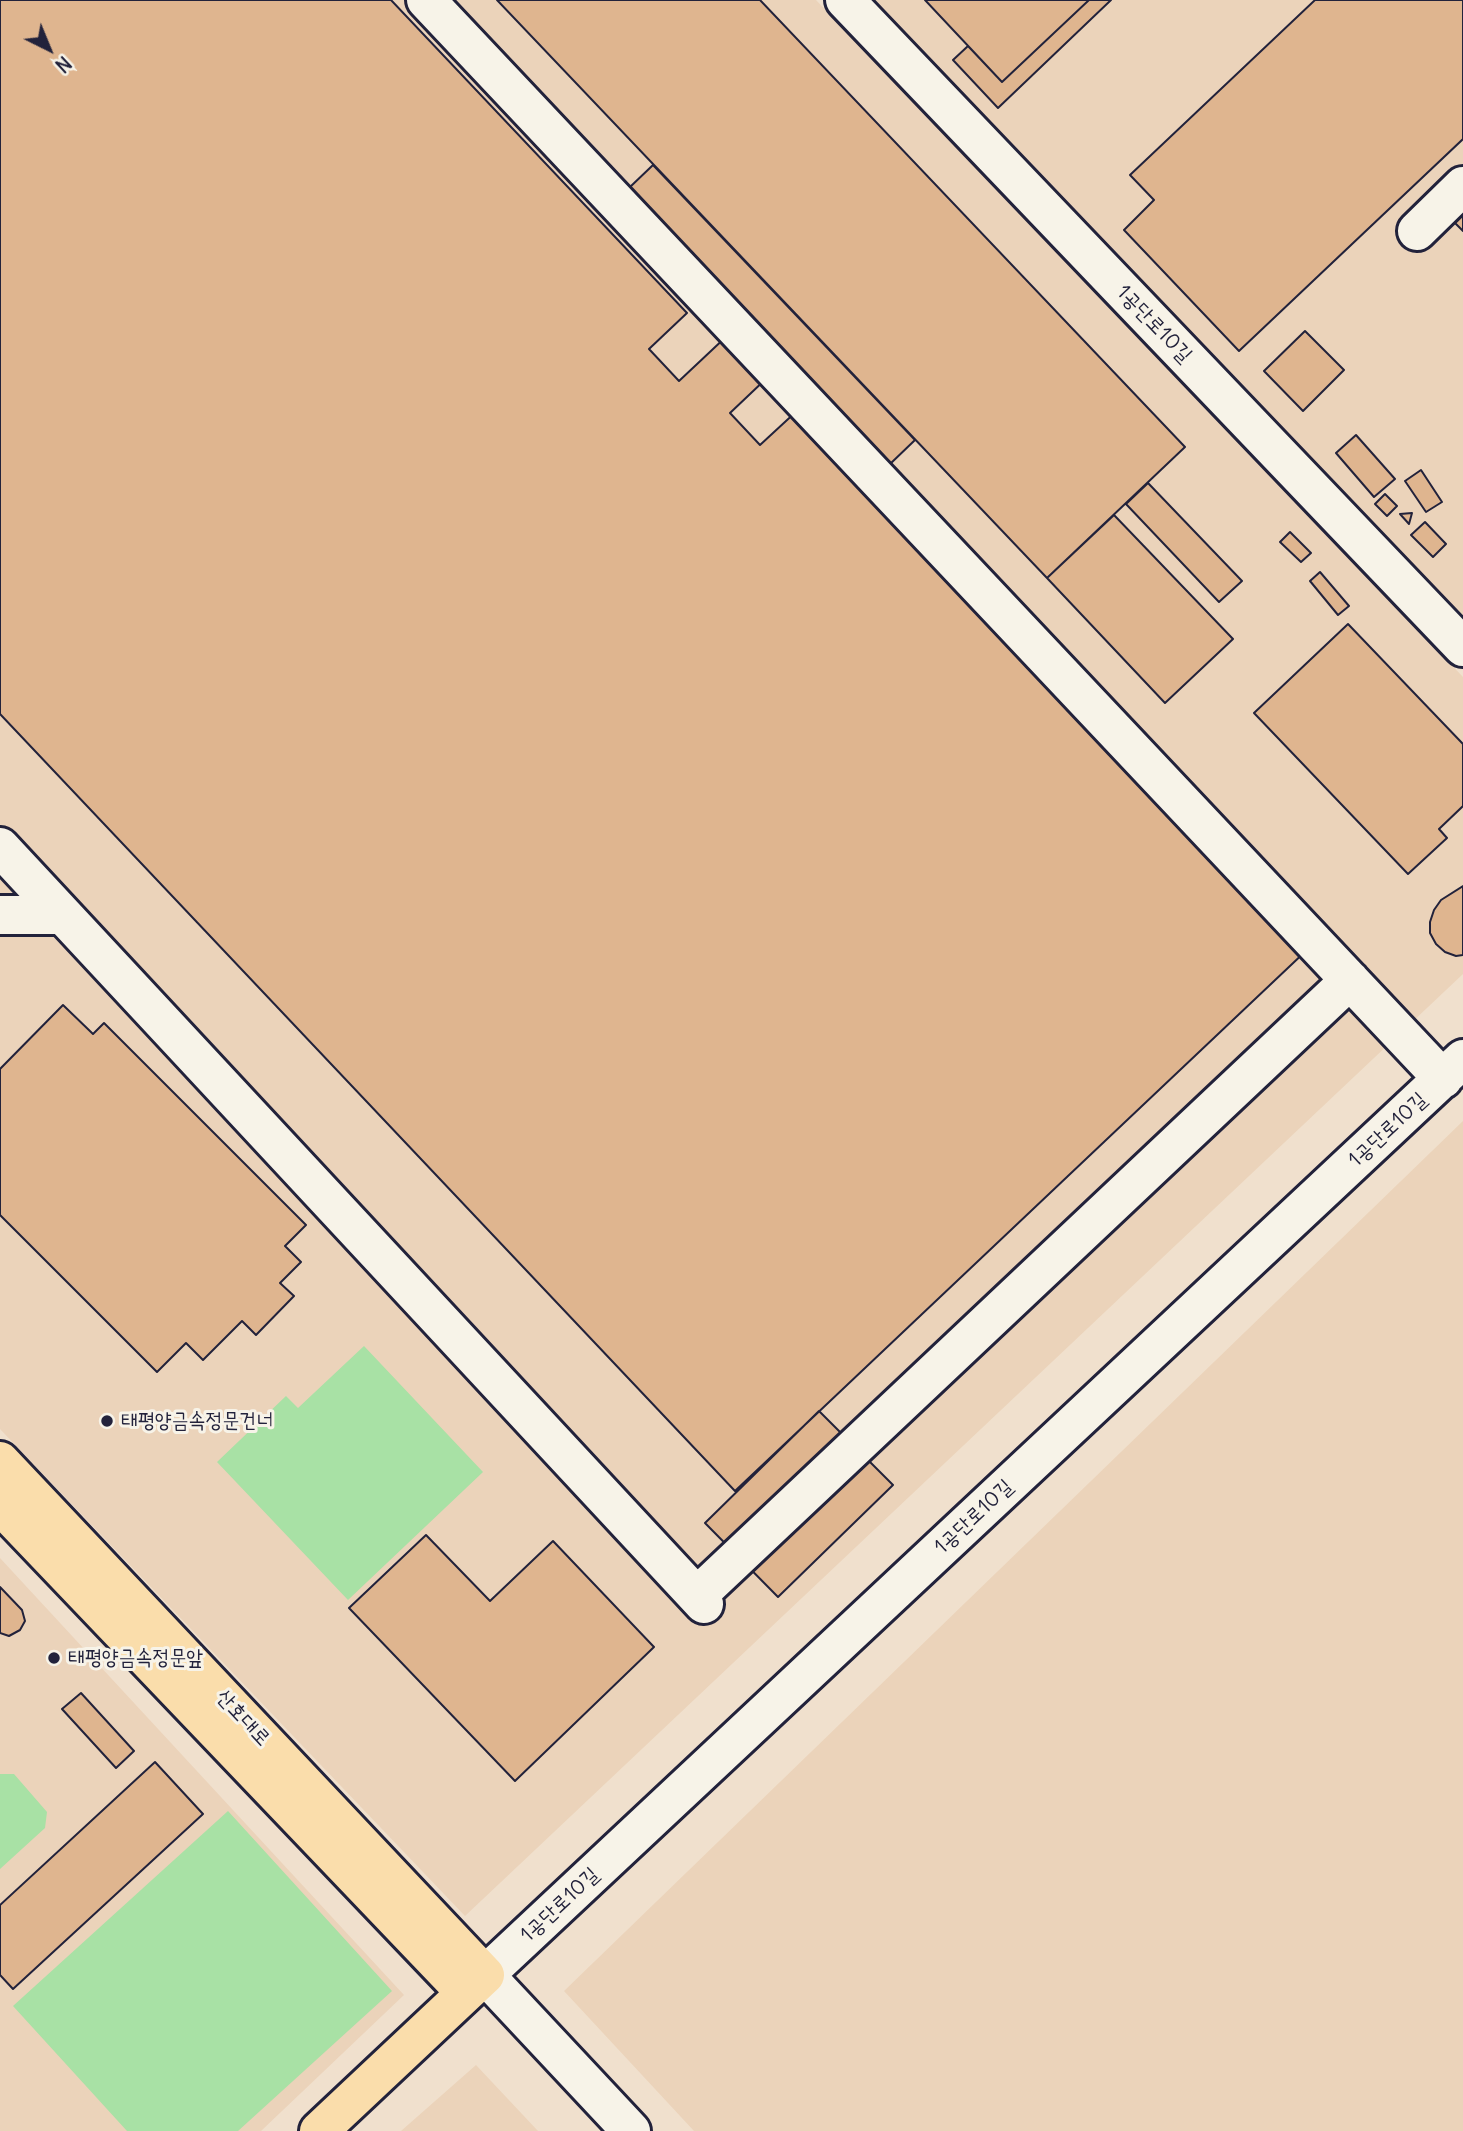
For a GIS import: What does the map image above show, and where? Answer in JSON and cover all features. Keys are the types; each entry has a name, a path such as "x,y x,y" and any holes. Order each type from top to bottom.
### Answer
{"main road":[{"name":"산호대로","path":"0,1461 475,1984"},
{"name":"산호대로","path":"0,1505 475,1984"},
{"path":"319,2131 475,1984"}],"street":[{"path":"426,0 1350,980 1453,1069"},
{"name":"1공단로10길","path":"845,0 1463,647"},
{"path":"1417,231 1463,186"},
{"path":"0,846 700,1600 1350,980"},
{"path":"0,915 62,915"},
{"name":"1공단로10길","path":"475,1984 1453,1069"},
{"name":"산호대로","path":"475,1984 595,2131"},
{"name":"산호대로","path":"475,1984 631,2131"}],"shaded area":[{"path":"0,0 816,0 1463,677 1463,974 465,1916 0,1429"},
{"path":"845,0 1463,0 1463,647"},
{"path":"1463,1121 1463,2131 694,2131 564,1991"},
{"path":"0,1558 404,1995 261,2131 0,2131"},
{"path":"476,2065 538,2131 401,2131"}],"green space":[{"path":"364,1346 483,1472 348,1600 217,1462 286,1396 298,1408"},
{"path":"0,1774 14,1774 47,1812 45,1828 0,1869"},
{"path":"228,1811 392,1991 238,2131 127,2131 13,2006"}],"building":[{"path":"0,0 391,0 687,313 649,349 679,381 729,334 769,376 730,413 760,445 799,409 1309,948 735,1491 0,714"},
{"path":"497,0 760,0 1185,447 1047,578"},
{"path":"925,0 1089,0 1002,82"},
{"path":"1089,0 1111,0 998,108 953,60 968,46 1002,82"},
{"path":"1315,0 1463,0 1463,139 1239,351 1124,230 1154,200 1130,175"},
{"path":"653,165 915,440 862,491 793,418 800,410 746,353 738,360 663,280 668,276 606,210"},
{"path":"1463,215 1463,231 1455,223"},
{"path":"1305,331 1344,370 1303,411 1264,371"},
{"path":"1356,435 1395,479 1374,497 1336,453"},
{"path":"1421,470 1442,502 1426,512 1405,481"},
{"path":"1148,483 1242,581 1219,602 1126,504"},
{"path":"1385,494 1397,506 1387,516 1375,504"},
{"path":"1412,513 1409,524 1400,514"},
{"path":"1114,515 1233,639 1165,703 1047,578"},
{"path":"1425,522 1446,544 1433,557 1411,535"},
{"path":"1290,532 1311,553 1301,562 1280,542"},
{"path":"1320,572 1349,606 1338,615 1310,581"},
{"path":"1348,624 1463,744 1463,806 1439,829 1447,838 1408,874 1254,713"},
{"path":"1463,886 1463,955 1456,956 1445,952 1436,944 1430,933 1430,922 1441,900"},
{"path":"63,1005 93,1034 104,1023 306,1225 285,1246 301,1262 280,1283 294,1296 256,1335 242,1321 203,1360 186,1343 157,1372 0,1215 0,1069"},
{"path":"819,1411 893,1485 778,1597 705,1523"},
{"path":"426,1535 490,1601 553,1541 654,1647 515,1781 349,1608"},
{"path":"0,1587 22,1610 25,1621 20,1630 9,1636 0,1633"},
{"path":"81,1693 134,1751 116,1768 62,1709"},
{"path":"155,1762 203,1814 13,1989 0,1975 0,1905"}],"place":[{"name":"태평양금속정문건너","path":"107,1421"},
{"name":"태평양금속정문앞","path":"54,1658"}]}
